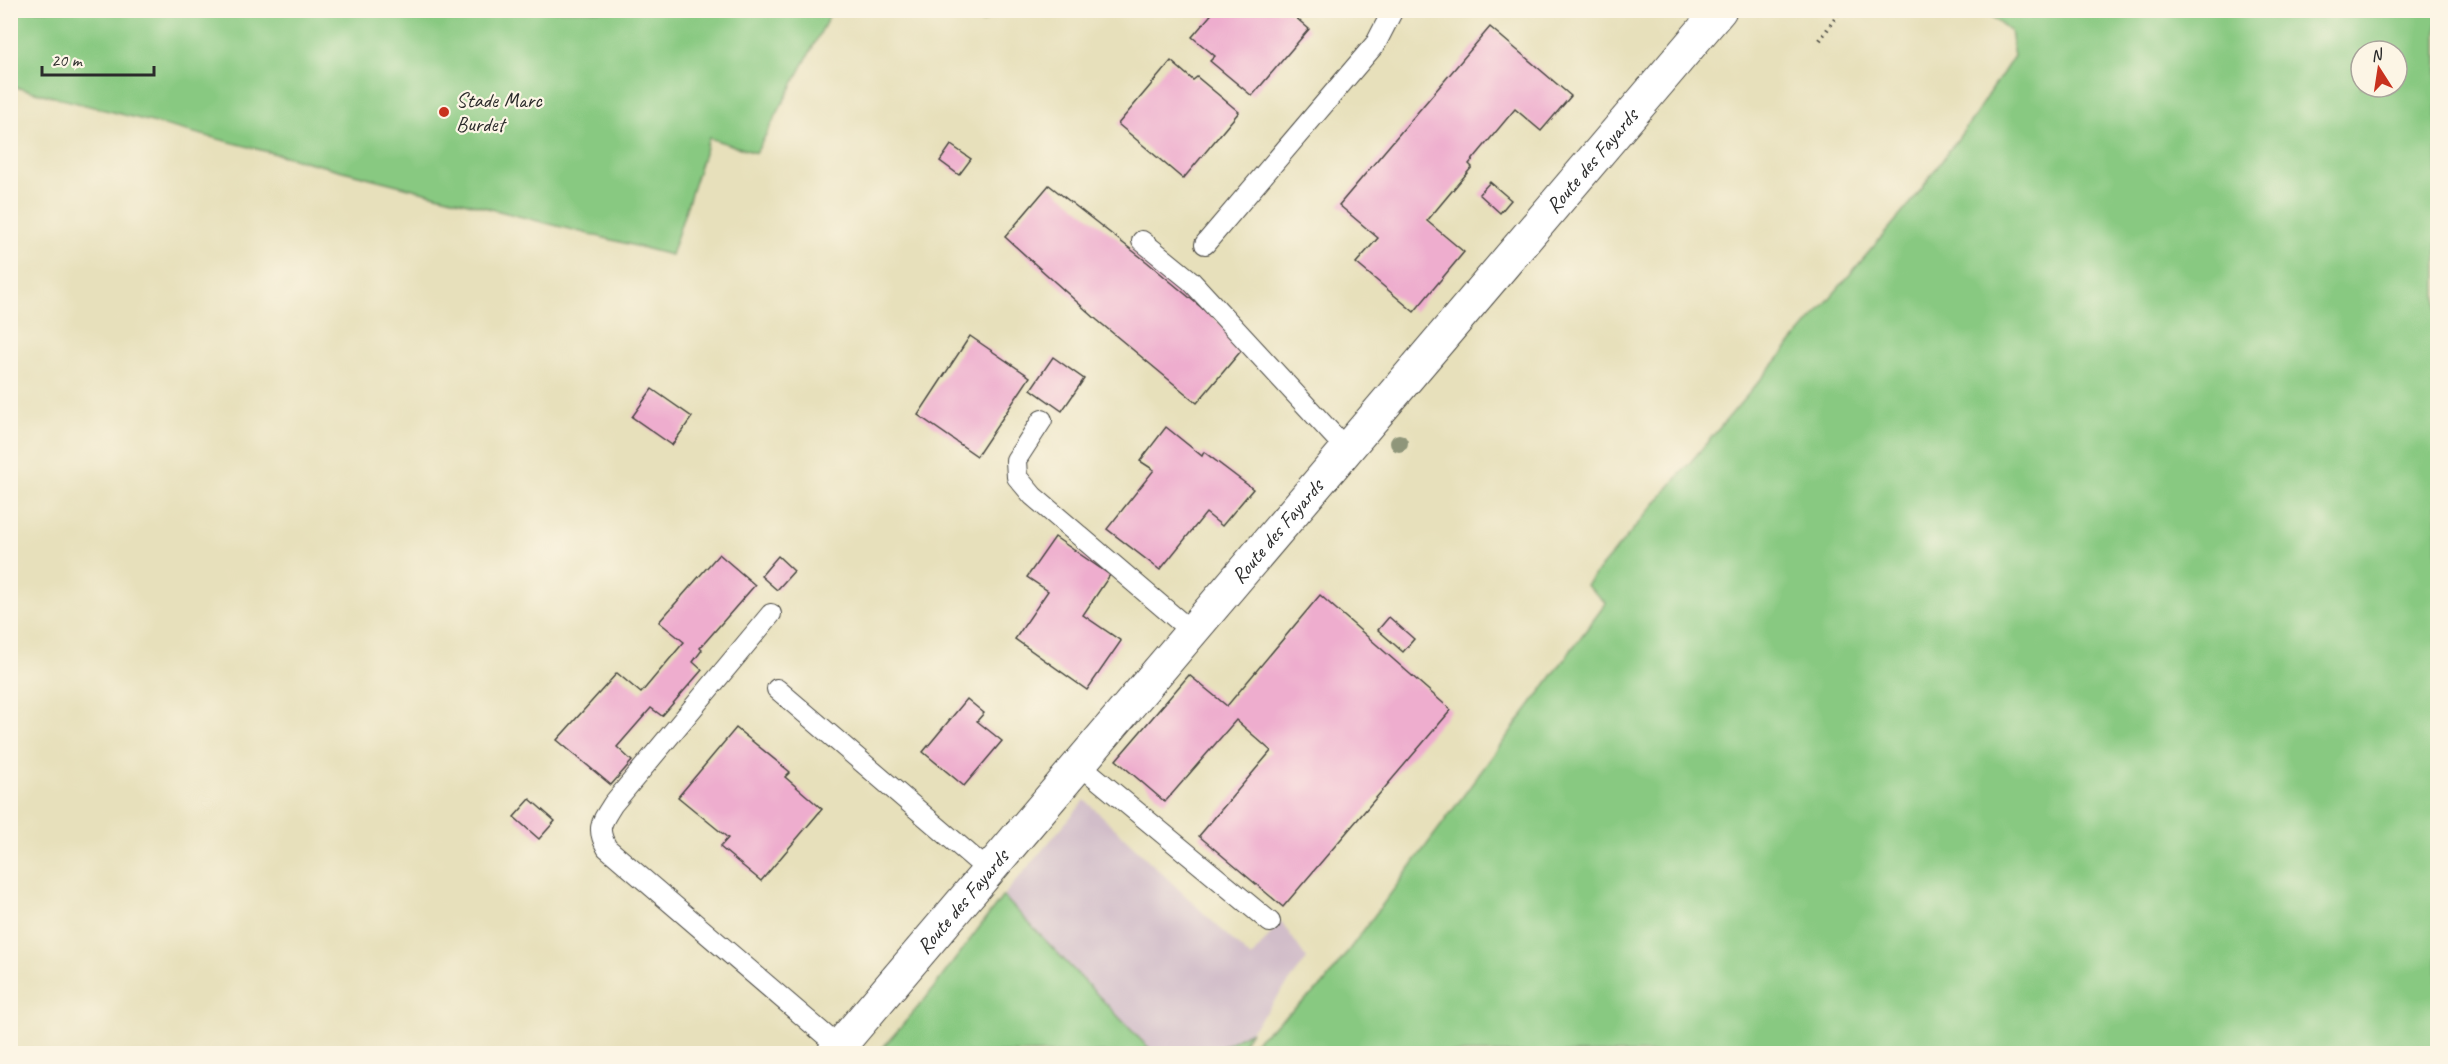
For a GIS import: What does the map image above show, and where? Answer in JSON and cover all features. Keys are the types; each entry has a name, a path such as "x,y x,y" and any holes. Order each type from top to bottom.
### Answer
{"main road":[{"name":"Route des Fayards","path":"836,1050 990,872 1720,10"}],"lane":[{"path":"1205,244 1376,43 1393,10"},
{"path":"1142,242 1191,280 1347,450"},
{"path":"1042,420 1016,460 1017,477 1033,496 1192,632"},
{"path":"771,614 613,804 602,821 600,834 607,848 836,1050"},
{"path":"777,689 990,872"},
{"path":"1079,765 1270,922"}],"path":[{"path":"1820,40 1841,10"}],"shaded area":[{"path":"1085,800 1251,958 1281,921 1307,959 1251,1031 1211,1053 1154,1053 1003,896"}],"green space":[{"name":"Stade Marc Burdet","path":"10,11 832,11 756,153 709,138 671,255 11,86"},
{"path":"956,11 1002,11 982,22"},
{"path":"1985,11 2437,11 2437,1053 1241,1053 1323,985 1606,603 1586,585 1914,199 1976,114 2014,56 2010,31"},
{"path":"1003,896 1154,1053 878,1053 926,998"},
{"path":"1251,1031 1237,1053 1211,1053"}],"building":[{"path":"1215,10 1287,10 1309,29 1252,96 1210,61 1215,56 1192,37"},
{"path":"1490,27 1571,96 1541,131 1515,109 1469,164 1472,167 1427,221 1464,252 1414,312 1356,263 1378,238 1339,205"},
{"path":"1171,61 1193,80 1197,77 1239,112 1183,179 1118,124"},
{"path":"951,145 971,159 959,175 940,161"},
{"path":"1490,182 1511,200 1500,213 1479,194"},
{"path":"1049,185 1147,262 1246,345 1197,403 1097,320 1005,237"},
{"path":"970,336 1030,377 977,456 918,415"},
{"path":"1053,357 1084,379 1062,411 1031,389"},
{"path":"652,389 692,417 672,445 632,417"},
{"path":"1166,427 1202,456 1204,452 1253,489 1222,526 1206,513 1160,570 1107,529 1154,470 1140,461"},
{"path":"1055,537 1110,575 1083,615 1121,641 1087,690 1015,639 1048,591 1027,577"},
{"path":"719,554 755,585 700,648 702,650 693,662 702,670 662,716 651,708 617,747 632,761 611,785 557,740 617,673 641,693 684,642 659,622"},
{"path":"778,556 794,571 777,590 761,576"},
{"path":"1320,595 1451,710 1283,907 1199,836 1271,751 1236,720 1165,802 1116,760 1189,675 1227,706"},
{"path":"1389,617 1414,639 1403,652 1378,630"},
{"path":"967,699 984,713 977,721 1002,741 964,786 923,752"},
{"path":"736,728 790,772 785,777 822,809 761,881 720,847 728,838 678,797"},
{"path":"530,799 555,821 539,839 514,817"}],"place":[{"name":"Stade Marc Burdet","path":"444,112"}]}
